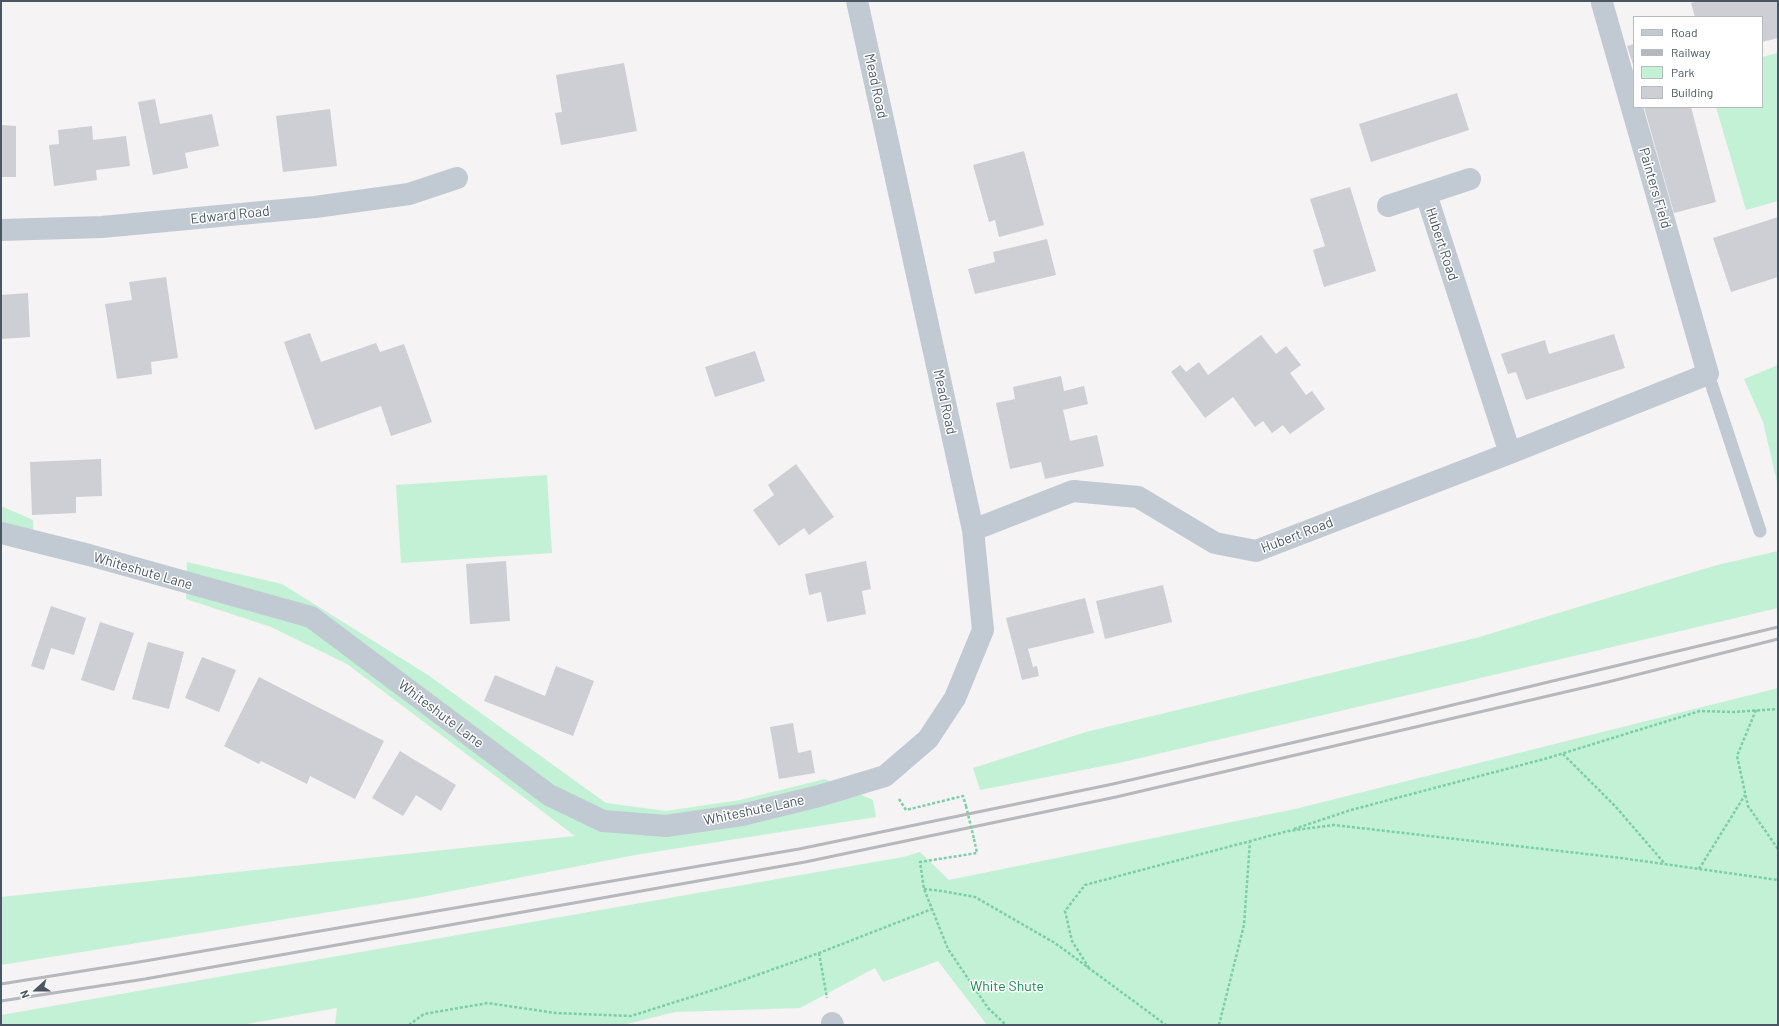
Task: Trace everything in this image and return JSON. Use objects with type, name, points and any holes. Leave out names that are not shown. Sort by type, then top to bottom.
[{"type":"street","name":"Mead Road","points":[[857,1],[972,530],[983,630],[955,698],[928,739],[885,776]]},
{"type":"street","name":"Painters Field","points":[[1602,3],[1708,374]]},
{"type":"street","name":"Edward Road","points":[[1,230],[102,228],[315,207],[409,194],[457,178]]},
{"type":"street","points":[[1388,206],[1470,179]]},
{"type":"street","name":"Hubert Road","points":[[1426,194],[1510,453]]},
{"type":"street","name":"Hubert Road","points":[[972,530],[1073,492],[1138,497],[1215,544],[1256,551],[1510,453],[1708,374]]},
{"type":"street","name":"Whiteshute Lane","points":[[1,533],[88,555],[311,617],[549,795],[603,821],[666,826],[742,815],[820,796],[885,776]]},
{"type":"lane","points":[[1708,374],[1760,531]]},
{"type":"path","points":[[1089,968],[1072,941],[1065,911],[1085,885],[1288,831],[1351,810],[1563,754],[1700,710],[1734,712],[1778,708]]},
{"type":"path","points":[[1756,710],[1737,756],[1748,806],[1778,849]]},
{"type":"path","points":[[1563,754],[1616,807],[1665,864]]},
{"type":"path","points":[[1699,869],[1745,795]]},
{"type":"path","points":[[925,805],[963,796],[977,853],[920,862],[924,889],[948,949],[988,1008],[1006,1025]]},
{"type":"path","points":[[1288,831],[1334,825],[1665,864],[1778,880]]},
{"type":"path","points":[[1220,1025],[1244,925],[1250,841]]},
{"type":"path","points":[[924,889],[975,897],[1055,944],[1166,1025]]},
{"type":"path","points":[[409,1025],[424,1014],[488,1003],[555,1013],[631,1016],[726,986],[819,953],[932,908]]},
{"type":"path","points":[[819,953],[832,1024]]},
{"type":"green space","points":[[1778,53],[1778,201],[1746,210],[1716,108],[1763,108],[1763,57]]},
{"type":"green space","points":[[1778,365],[1778,486],[1763,422],[1744,379]]},
{"type":"green space","points":[[547,475],[552,553],[401,563],[396,485]]},
{"type":"green space","points":[[1,506],[33,520],[34,551],[1,543]]},
{"type":"green space","points":[[1778,551],[1778,608],[1119,763],[980,790],[973,768],[1086,732],[1476,638],[1717,565]]},
{"type":"green space","points":[[187,562],[282,584],[428,675],[606,803],[666,811],[740,800],[825,779],[873,800],[876,817],[635,855],[416,898],[1,965],[1,897],[575,836],[347,664],[271,627],[186,599]]},
{"type":"green space","name":"White Shute","points":[[1778,688],[1778,1025],[987,1025],[938,961],[883,982],[875,968],[800,1008],[675,1012],[623,1025],[335,1025],[337,1008],[241,1025],[1,1025],[1,1015],[903,857],[920,852],[949,880],[1295,809]]},
{"type":"building","points":[[1698,1],[1778,1],[1778,38],[1763,42],[1763,16],[1695,16],[1691,3]]},
{"type":"building","points":[[1633,44],[1633,65],[1627,46]]},
{"type":"building","points":[[624,63],[637,131],[561,145],[555,113],[562,112],[556,75]]},
{"type":"building","points":[[1457,93],[1469,130],[1371,162],[1359,124]]},
{"type":"building","points":[[155,99],[160,124],[212,114],[219,146],[185,153],[188,168],[153,175],[138,102]]},
{"type":"building","points":[[1644,108],[1691,108],[1716,202],[1674,213]]},
{"type":"building","points":[[330,109],[337,166],[283,172],[276,116]]},
{"type":"building","points":[[1,125],[16,126],[16,177],[1,177]]},
{"type":"building","points":[[92,126],[93,140],[126,136],[130,166],[96,170],[97,180],[54,186],[49,145],[59,144],[58,130]]},
{"type":"building","points":[[1024,151],[1044,225],[999,237],[995,220],[989,222],[973,165]]},
{"type":"building","points":[[1350,187],[1376,271],[1324,287],[1313,250],[1325,246],[1310,199]]},
{"type":"building","points":[[1778,217],[1778,277],[1731,292],[1713,238]]},
{"type":"building","points":[[1047,239],[1056,275],[975,294],[968,269],[995,262],[993,252]]},
{"type":"building","points":[[166,277],[178,358],[151,362],[152,374],[117,379],[105,304],[132,300],[129,282]]},
{"type":"building","points":[[28,293],[30,337],[1,339],[1,295]]},
{"type":"building","points":[[310,333],[321,362],[376,343],[380,352],[404,344],[432,422],[391,436],[381,406],[315,430],[284,342]]},
{"type":"building","points":[[1614,334],[1625,368],[1526,400],[1516,372],[1508,374],[1501,354],[1545,340],[1549,354]]},
{"type":"building","points":[[1261,335],[1276,354],[1286,346],[1301,365],[1290,373],[1306,395],[1312,391],[1325,409],[1290,434],[1283,425],[1272,433],[1263,421],[1255,427],[1233,397],[1205,418],[1171,372],[1180,365],[1186,372],[1199,362],[1208,375]]},
{"type":"building","points":[[755,351],[765,381],[715,397],[705,367]]},
{"type":"building","points":[[1061,376],[1064,391],[1084,386],[1088,404],[1063,410],[1070,441],[1097,435],[1104,466],[1045,479],[1041,462],[1010,469],[996,403],[1015,399],[1013,387]]},
{"type":"building","points":[[101,459],[102,496],[76,497],[76,513],[32,515],[30,462]]},
{"type":"building","points":[[796,464],[834,517],[809,535],[804,528],[779,546],[753,510],[774,495],[768,485]]},
{"type":"building","points":[[506,561],[510,621],[470,624],[466,564]]},
{"type":"building","points":[[866,561],[871,589],[862,591],[866,614],[827,622],[821,592],[809,595],[805,574]]},
{"type":"building","points":[[1163,585],[1172,622],[1105,639],[1096,601]]},
{"type":"building","points":[[1085,598],[1094,633],[1028,649],[1033,667],[1037,666],[1039,676],[1022,680],[1006,618]]},
{"type":"building","points":[[51,606],[86,618],[74,655],[51,648],[44,670],[31,666]]},
{"type":"building","points":[[100,622],[134,633],[114,691],[81,680]]},
{"type":"building","points":[[148,642],[184,652],[169,709],[132,699]]},
{"type":"building","points":[[202,657],[236,670],[219,712],[185,698]]},
{"type":"building","points":[[556,666],[594,681],[573,736],[484,701],[495,675],[545,696]]},
{"type":"building","points":[[259,677],[384,741],[355,799],[310,776],[307,784],[261,761],[259,764],[224,746]]},
{"type":"building","points":[[793,723],[798,753],[811,750],[815,773],[779,779],[770,727]]},
{"type":"building","points":[[400,751],[456,785],[441,811],[416,795],[403,816],[372,798]]},
{"type":"railway","points":[[1,984],[139,962],[799,849],[1113,784],[1365,726],[1778,627]]},
{"type":"railway","points":[[1,1001],[145,979],[805,862],[1116,797],[1608,682],[1778,639]]}]
